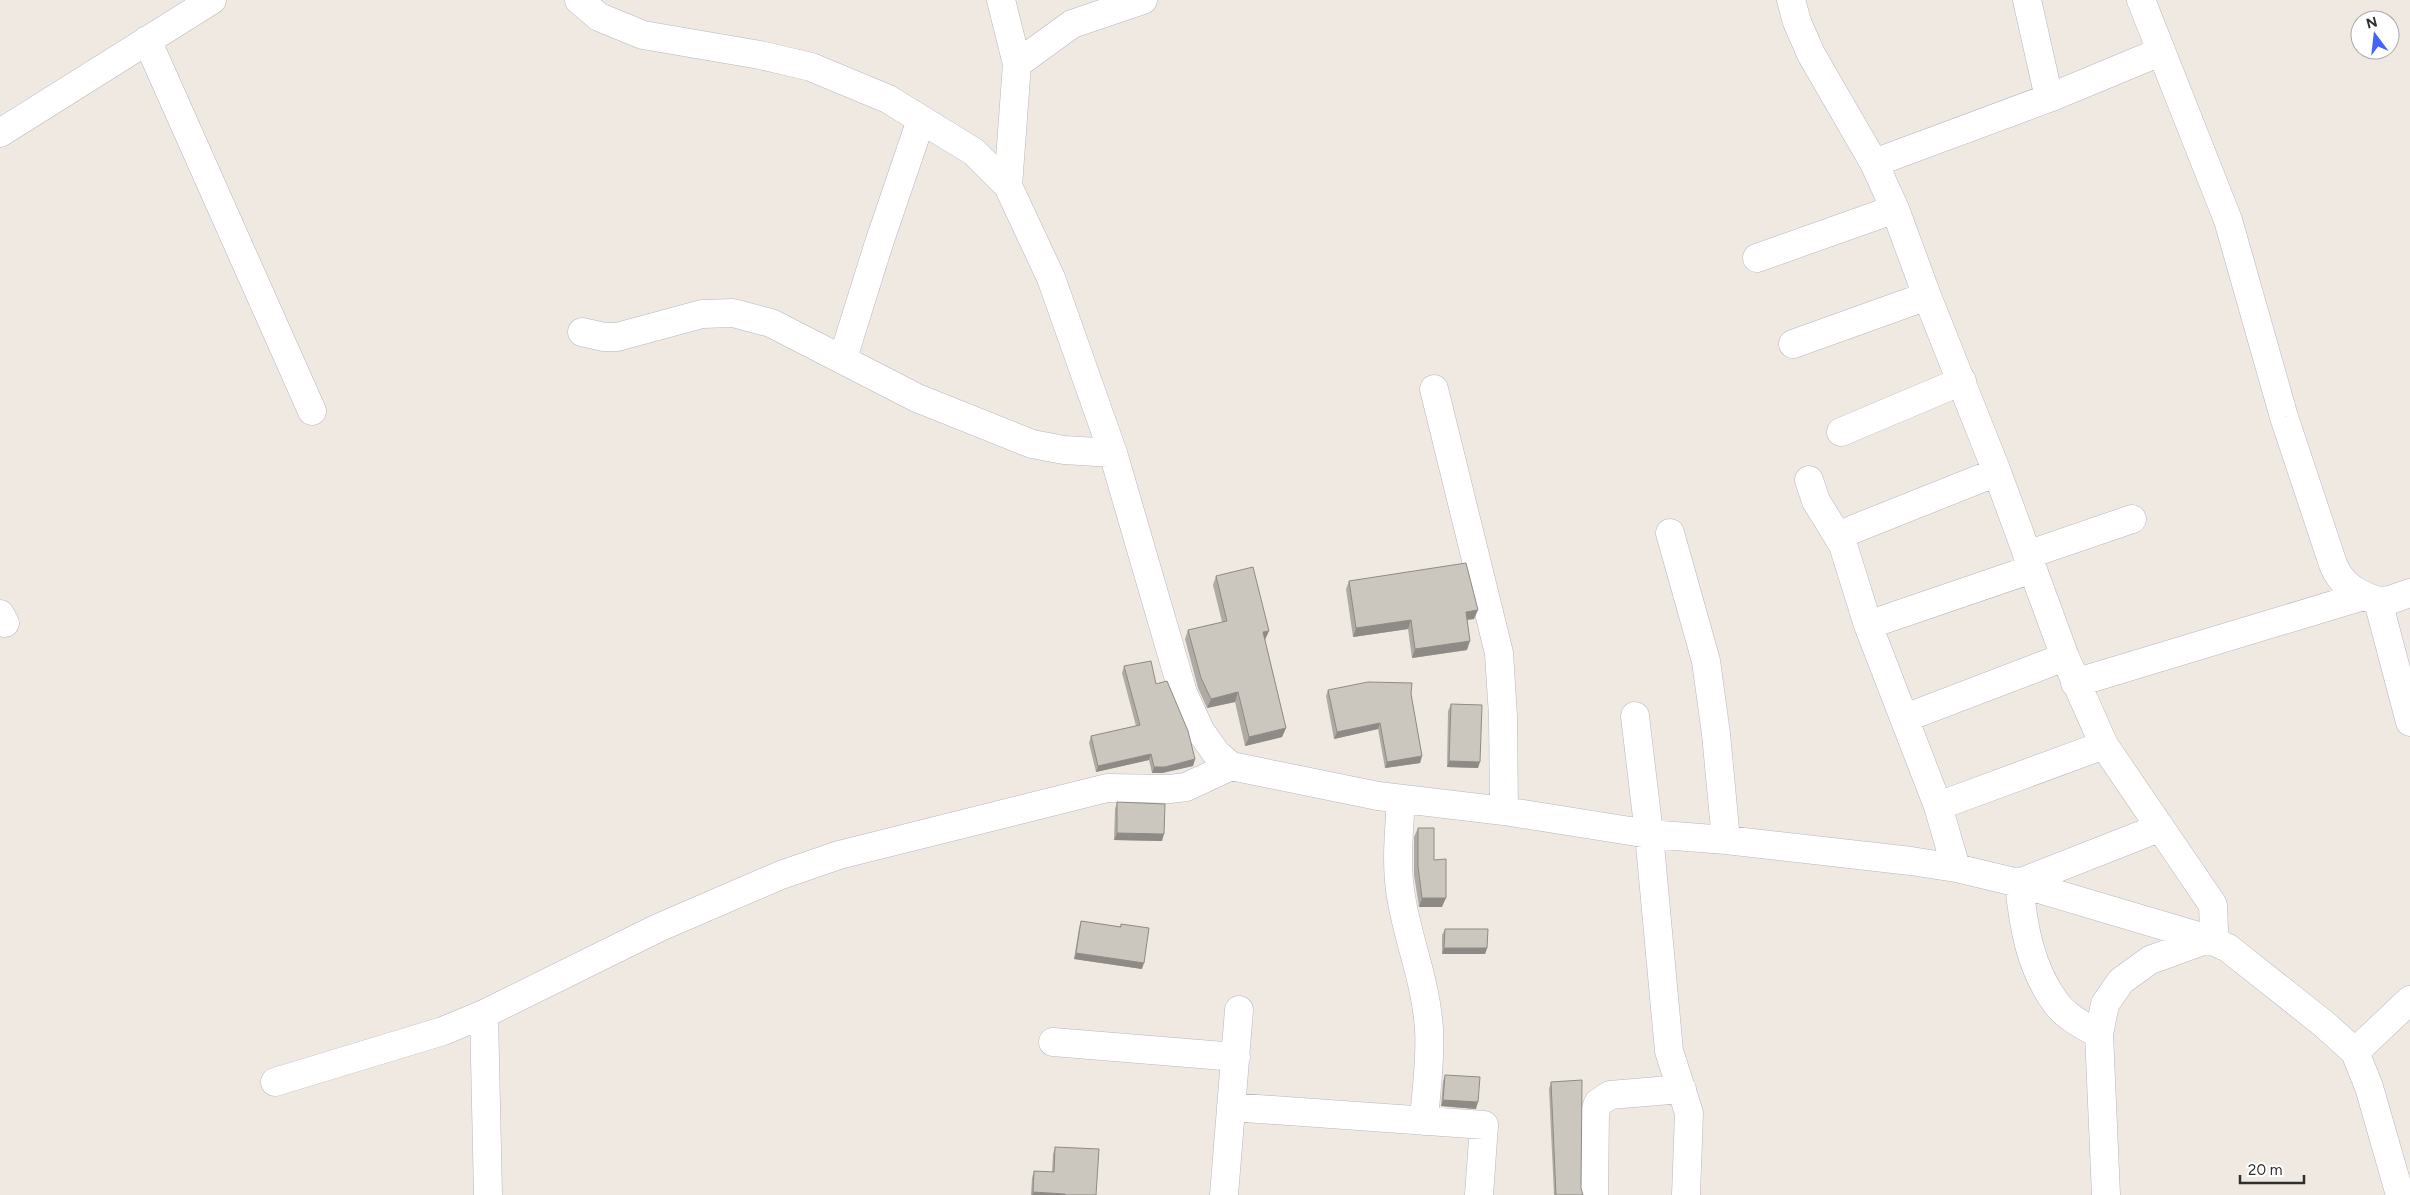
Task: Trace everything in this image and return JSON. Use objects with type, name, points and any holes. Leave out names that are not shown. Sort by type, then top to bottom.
[{"type":"street","points":[[0,133],[212,0]]},
{"type":"street","points":[[579,0],[599,17],[643,35],[760,55],[811,67],[888,99],[974,152],[1008,186],[1051,278],[1113,453],[1183,692],[1201,732],[1216,753],[1231,766],[1401,799],[1504,811],[1649,834],[1726,840],[1911,861],[1956,868],[2020,883],[2208,939],[2228,948],[2324,1024],[2355,1052],[2369,1088],[2400,1195]]},
{"type":"street","points":[[1001,0],[1017,64],[1008,186]]},
{"type":"street","points":[[1017,64],[1072,24],[1143,0]]},
{"type":"street","points":[[1791,0],[1797,22],[1811,54],[1874,163],[1895,209],[1927,296],[1998,472],[2075,683],[2104,745],[2213,905],[2214,931],[2208,939],[2150,960],[2121,981],[2105,1004],[2099,1034],[2106,1195]]},
{"type":"street","points":[[2027,0],[2049,98]]},
{"type":"street","points":[[2141,0],[2228,220],[2284,417],[2333,564],[2338,577],[2371,598],[2410,722]]},
{"type":"street","points":[[147,40],[312,411]]},
{"type":"street","points":[[1874,163],[2049,98],[2160,52]]},
{"type":"street","points":[[843,358],[921,120]]},
{"type":"street","points":[[1757,258],[1895,209]]},
{"type":"street","points":[[1793,344],[1927,296]]},
{"type":"street","points":[[582,332],[604,337],[616,337],[702,314],[732,313],[771,323],[843,358],[917,398],[1032,444],[1064,450],[1113,453]]},
{"type":"street","points":[[1841,432],[1962,381]]},
{"type":"street","points":[[1434,389],[1499,653],[1504,716],[1504,811]]},
{"type":"street","points":[[1838,537],[1998,472]]},
{"type":"street","points":[[1809,480],[1816,501],[1838,537],[1868,625],[1938,806],[1956,868]]},
{"type":"street","points":[[1868,625],[2030,562],[2132,519]]},
{"type":"street","points":[[1670,533],[1706,661],[1716,734],[1726,840]]},
{"type":"street","points":[[2075,683],[2371,598],[2390,600],[2410,593]]},
{"type":"street","points":[[1905,718],[2065,657]]},
{"type":"street","points":[[1635,716],[1649,834],[1669,1051],[1689,1113],[1686,1195]]},
{"type":"street","points":[[1938,806],[2104,745]]},
{"type":"street","points":[[275,1082],[406,1044],[484,1014],[658,928],[781,875],[839,855],[1107,788],[1170,789],[1186,787],[1231,766]]},
{"type":"street","points":[[1401,799],[1397,863],[1398,879],[1406,920],[1422,980],[1429,1030],[1424,1121]]},
{"type":"street","points":[[2020,883],[2159,828]]},
{"type":"street","points":[[2020,883],[2028,944],[2039,972],[2056,1004],[2077,1022],[2099,1034]]},
{"type":"street","points":[[2355,1052],[2410,1000]]},
{"type":"street","points":[[1224,1195],[1239,1010]]},
{"type":"street","points":[[484,1014],[488,1195]]},
{"type":"street","points":[[1053,1042],[1236,1058]]},
{"type":"street","points":[[1594,1195],[1595,1112],[1602,1098],[1610,1095],[1682,1089]]},
{"type":"street","points":[[1231,1107],[1484,1125],[1479,1195]]},
{"type":"building","points":[[1466,563],[1478,610],[1466,612],[1470,641],[1415,649],[1411,620],[1356,628],[1349,581]]},
{"type":"building","points":[[1253,567],[1269,631],[1263,632],[1286,728],[1249,737],[1238,692],[1211,699],[1201,678],[1188,630],[1227,621],[1216,576]]},
{"type":"building","points":[[1151,661],[1156,684],[1167,681],[1188,731],[1195,759],[1165,767],[1154,767],[1151,754],[1098,766],[1091,736],[1140,725],[1124,666]]},
{"type":"building","points":[[1368,682],[1412,683],[1411,694],[1422,756],[1387,762],[1380,723],[1337,732],[1328,690]]},
{"type":"building","points":[[1451,704],[1482,705],[1480,762],[1449,761]]},
{"type":"building","points":[[1117,802],[1165,804],[1164,834],[1117,833]]},
{"type":"building","points":[[1418,828],[1434,828],[1434,860],[1446,859],[1446,898],[1422,898],[1418,866]]},
{"type":"building","points":[[1081,921],[1121,927],[1121,924],[1149,928],[1144,963],[1076,953]]},
{"type":"building","points":[[1445,929],[1488,929],[1487,948],[1444,948]]},
{"type":"building","points":[[1445,1075],[1480,1077],[1478,1102],[1443,1100]]},
{"type":"building","points":[[1582,1080],[1581,1188],[1583,1195],[1556,1195],[1551,1082]]},
{"type":"building","points":[[1055,1147],[1099,1149],[1096,1195],[1033,1192],[1034,1171],[1054,1172]]}]
